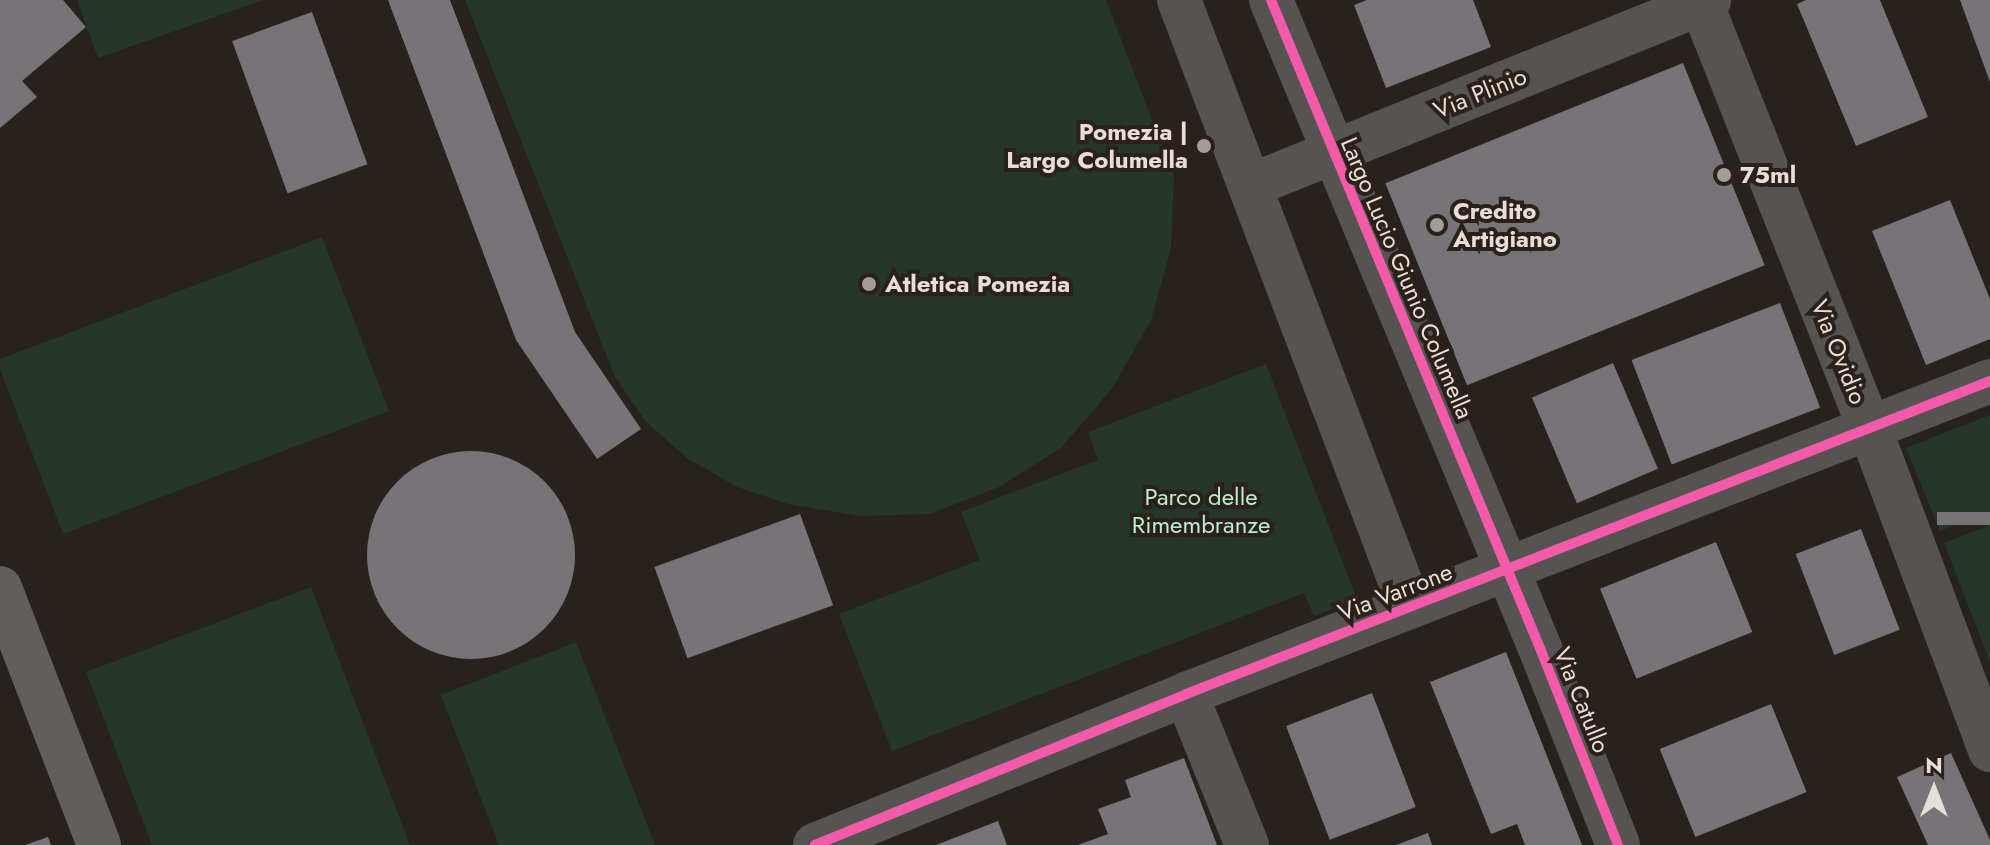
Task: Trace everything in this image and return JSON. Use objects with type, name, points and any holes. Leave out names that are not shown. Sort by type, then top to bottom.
[{"type":"street","points":[[1179,0],[1252,185],[1410,607]]},
{"type":"street","name":"Largo Lucio Giunio Columella","points":[[1271,0],[1507,571]]},
{"type":"street","name":"Via Plinio","points":[[1252,185],[1703,1]]},
{"type":"street","name":"Via Ovidio","points":[[1703,1],[1870,429],[1990,750]]},
{"type":"street","name":"Via Varrone","points":[[815,845],[1186,694],[1990,381]]},
{"type":"street","name":"Via Catullo","points":[[1507,571],[1618,845]]},
{"type":"street","points":[[0,588],[99,845]]},
{"type":"street","points":[[1186,694],[1247,845]]},
{"type":"green space","points":[[77,0],[263,0],[98,58]]},
{"type":"green space","name":"Atletica Pomezia","points":[[465,0],[1106,0],[1174,177],[1171,248],[1151,320],[1113,387],[1061,448],[999,487],[930,514],[859,516],[788,504],[737,487],[687,458],[646,422],[615,377]]},
{"type":"green space","points":[[322,237],[389,411],[63,534],[0,369],[0,359]]},
{"type":"green space","name":"Parco delle Rimembranze","points":[[1266,364],[1357,599],[1314,616],[1304,593],[892,751],[839,614],[980,560],[961,512],[1098,460],[1088,432]]},
{"type":"green space","points":[[1990,415],[1990,512],[1940,531],[1906,448]]},
{"type":"green space","points":[[1990,525],[1990,662],[1944,543]]},
{"type":"green space","points":[[311,587],[410,845],[152,845],[86,672]]},
{"type":"green space","points":[[576,642],[655,845],[499,845],[441,695]]},
{"type":"building","points":[[0,0],[63,0],[86,27],[22,81],[37,97],[0,128]]},
{"type":"building","points":[[388,0],[450,0],[575,332],[641,429],[597,459],[516,340]]},
{"type":"building","points":[[1367,0],[1473,0],[1491,47],[1386,88],[1354,5]]},
{"type":"building","points":[[1806,0],[1880,0],[1928,117],[1856,146],[1797,4]]},
{"type":"building","points":[[1960,0],[1990,0],[1990,82]]},
{"type":"building","points":[[312,12],[367,164],[288,193],[232,41]]},
{"type":"building","points":[[1683,63],[1765,265],[1467,385],[1385,183]]},
{"type":"building","points":[[1950,200],[1990,299],[1990,339],[1926,365],[1872,231]]},
{"type":"building","points":[[1780,303],[1820,408],[1672,465],[1632,360]]},
{"type":"building","points":[[1613,363],[1658,469],[1577,503],[1532,397]]},
{"type":"building","points":[[471,451],[511,459],[544,482],[567,515],[575,555],[567,595],[544,628],[511,651],[471,659],[431,651],[398,628],[375,595],[367,555],[375,515],[398,482],[431,459]]},
{"type":"building","points":[[1937,512],[1990,512],[1990,525],[1937,525]]},
{"type":"building","points":[[800,514],[833,605],[688,658],[654,567]]},
{"type":"building","points":[[1861,529],[1900,630],[1834,655],[1796,554]]},
{"type":"building","points":[[1716,542],[1752,632],[1636,679],[1600,589]]},
{"type":"building","points":[[1506,652],[1582,845],[1525,845],[1517,824],[1491,834],[1430,682]]},
{"type":"building","points":[[1372,693],[1416,807],[1330,840],[1286,726]]},
{"type":"building","points":[[1771,704],[1807,792],[1695,837],[1660,749]]},
{"type":"building","points":[[1951,753],[1990,845],[1928,845],[1897,777]]},
{"type":"building","points":[[1184,758],[1217,845],[1078,845],[1108,834],[1098,809],[1131,797],[1125,780]]},
{"type":"building","points":[[998,821],[1007,845],[936,845]]},
{"type":"building","points":[[1428,833],[1432,845],[1396,845]]},
{"type":"building","points":[[48,837],[51,845],[25,845]]},
{"type":"cycle path","points":[[1271,0],[1540,648],[1618,845]]},
{"type":"cycle path","points":[[815,845],[1186,694],[1990,381]]},
{"type":"place","name":"Pomezia | Largo Columella","points":[[1204,146]]},
{"type":"place","name":"75ml","points":[[1724,175]]},
{"type":"place","name":"Credito Artigiano","points":[[1437,225]]},
{"type":"place","name":"Atletica Pomezia","points":[[869,284]]}]
